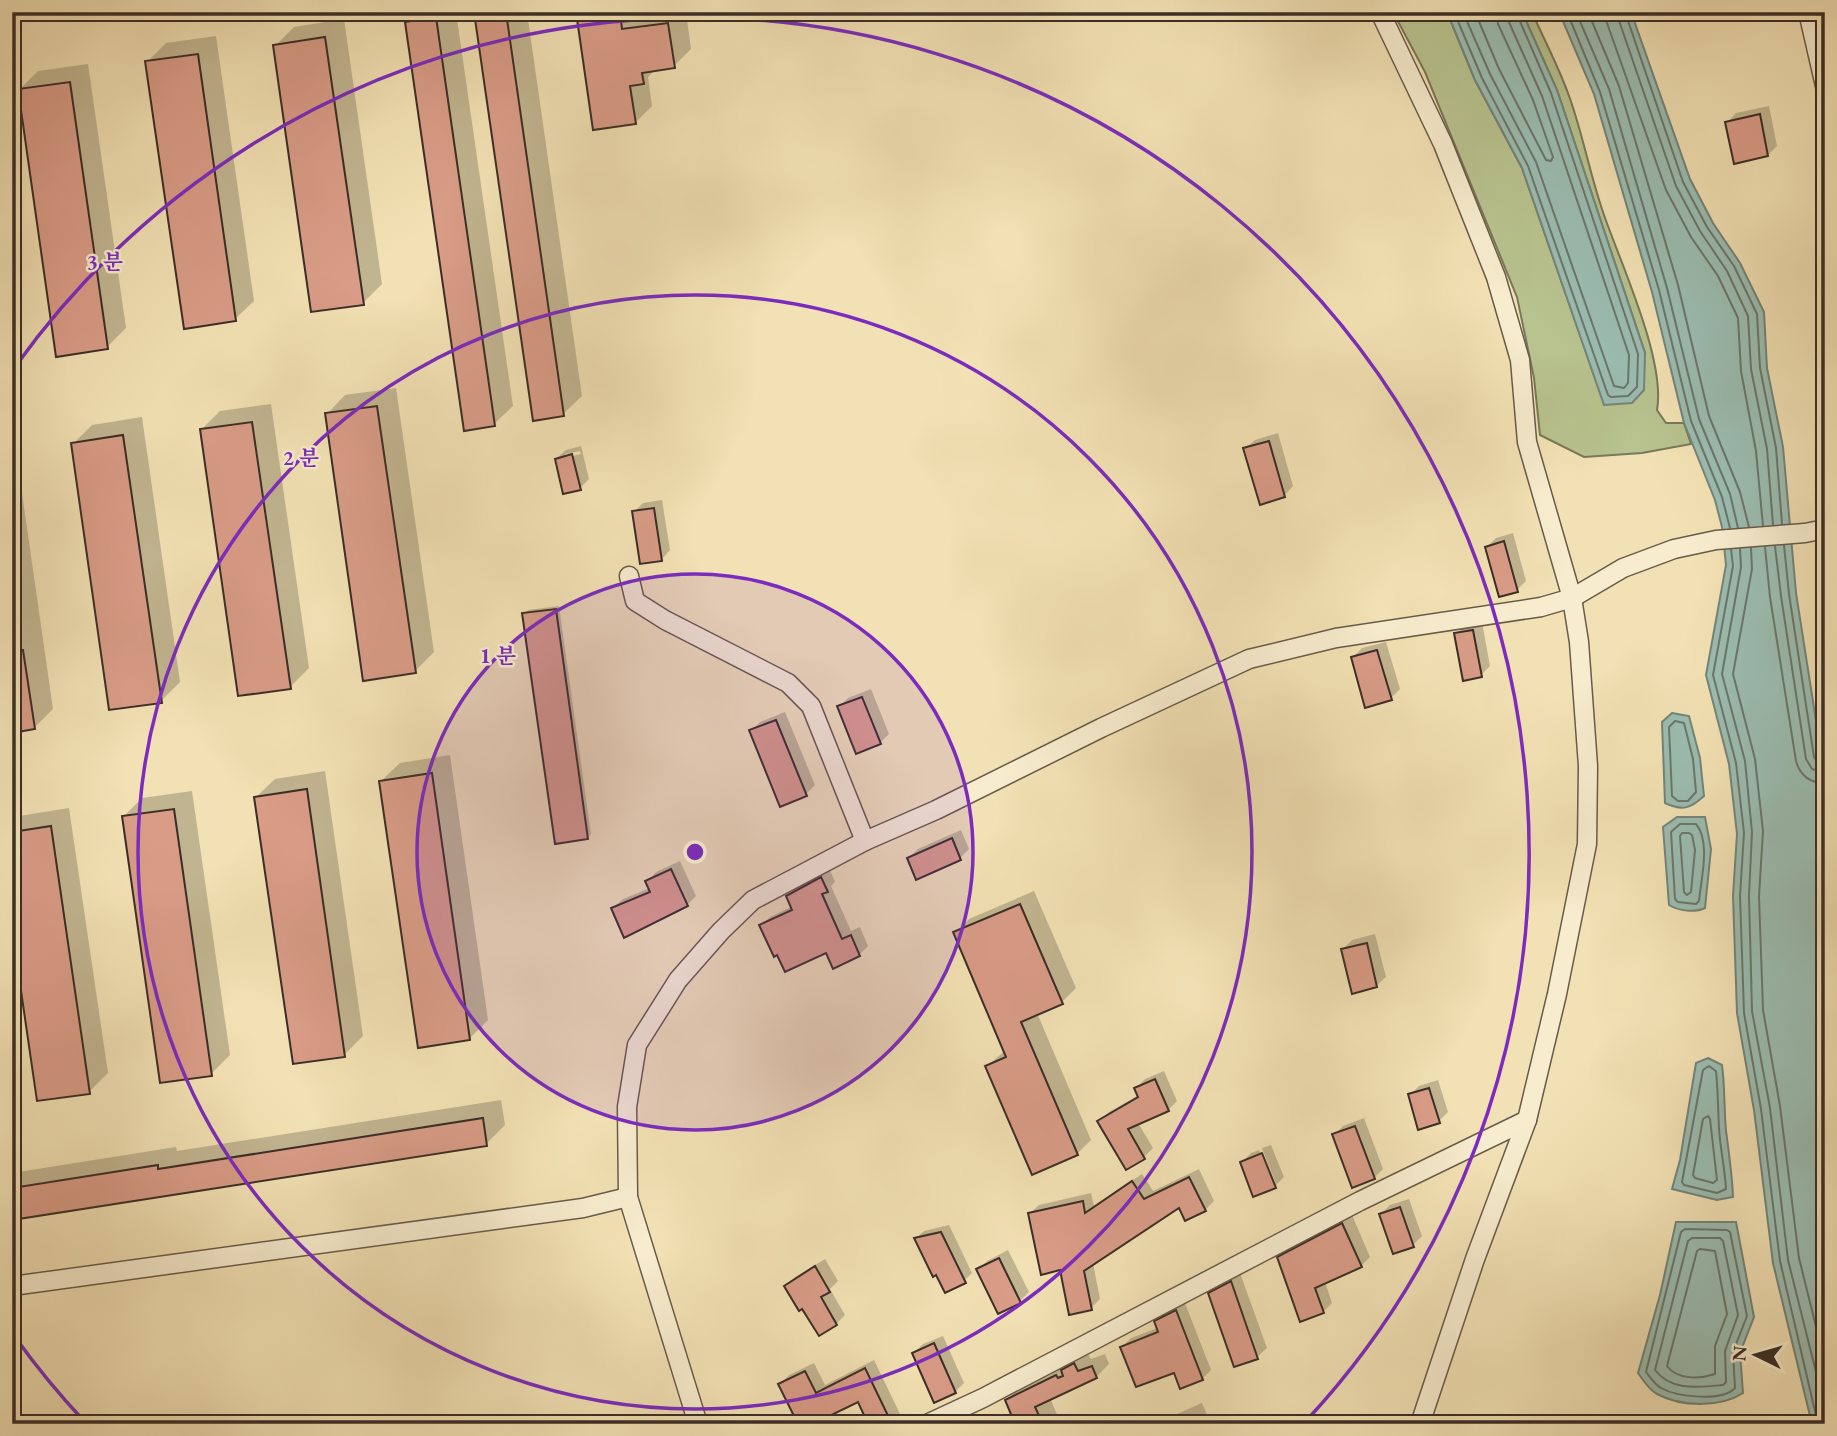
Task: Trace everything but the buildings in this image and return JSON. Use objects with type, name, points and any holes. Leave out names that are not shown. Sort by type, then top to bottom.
[{"type":"street","points":[[1380,12],[1443,144],[1496,277],[1520,360],[1527,442],[1572,598],[1579,642],[1588,766],[1587,844],[1558,994],[1527,1120],[1480,1246],[1420,1424]]},
{"type":"street","points":[[1808,12],[1825,86]]},
{"type":"street","points":[[698,1424],[628,1197],[626,1107],[637,1045],[678,980],[721,931],[753,900],[866,841],[1250,659],[1336,638],[1541,607],[1572,598],[1623,568],[1674,549],[1716,540],[1804,533],[1825,528]]},
{"type":"street","points":[[629,576],[635,601],[665,620],[788,683],[811,706],[866,841]]},
{"type":"street","points":[[927,1424],[984,1398],[1360,1201],[1527,1120]]},
{"type":"street","points":[[12,1286],[583,1208],[628,1197]]},
{"type":"green space","points":[[1393,12],[1447,12],[1475,80],[1522,168],[1604,404],[1645,353],[1557,90],[1522,12],[1532,12],[1569,96],[1599,200],[1649,340],[1658,390],[1657,410],[1666,423],[1684,423],[1691,444],[1642,453],[1584,457],[1540,435],[1534,378],[1517,297],[1425,72]]},
{"type":"water","points":[[1447,12],[1522,12],[1557,90],[1645,353],[1644,390],[1632,403],[1604,405],[1522,168],[1475,80]]},
{"type":"water","points":[[1559,12],[1631,12],[1690,179],[1713,223],[1740,263],[1764,312],[1767,368],[1783,447],[1796,593],[1825,778],[1825,1424],[1812,1424],[1773,1263],[1754,1110],[1737,1013],[1733,896],[1737,834],[1729,764],[1706,675],[1726,565],[1722,527],[1715,500],[1684,423],[1652,292],[1594,94]]},
{"type":"water","points":[[1672,713],[1689,716],[1700,758],[1704,796],[1686,807],[1665,803],[1662,722]]},
{"type":"water","points":[[1677,817],[1705,817],[1711,849],[1705,908],[1701,910],[1687,911],[1669,905],[1663,827]]},
{"type":"water","points":[[1708,1058],[1722,1065],[1733,1188],[1733,1197],[1717,1200],[1672,1189],[1680,1160],[1696,1063]]},
{"type":"water","points":[[1676,1222],[1736,1222],[1754,1317],[1740,1353],[1743,1393],[1734,1398],[1700,1404],[1677,1401],[1651,1390],[1638,1373],[1660,1295]]}]
